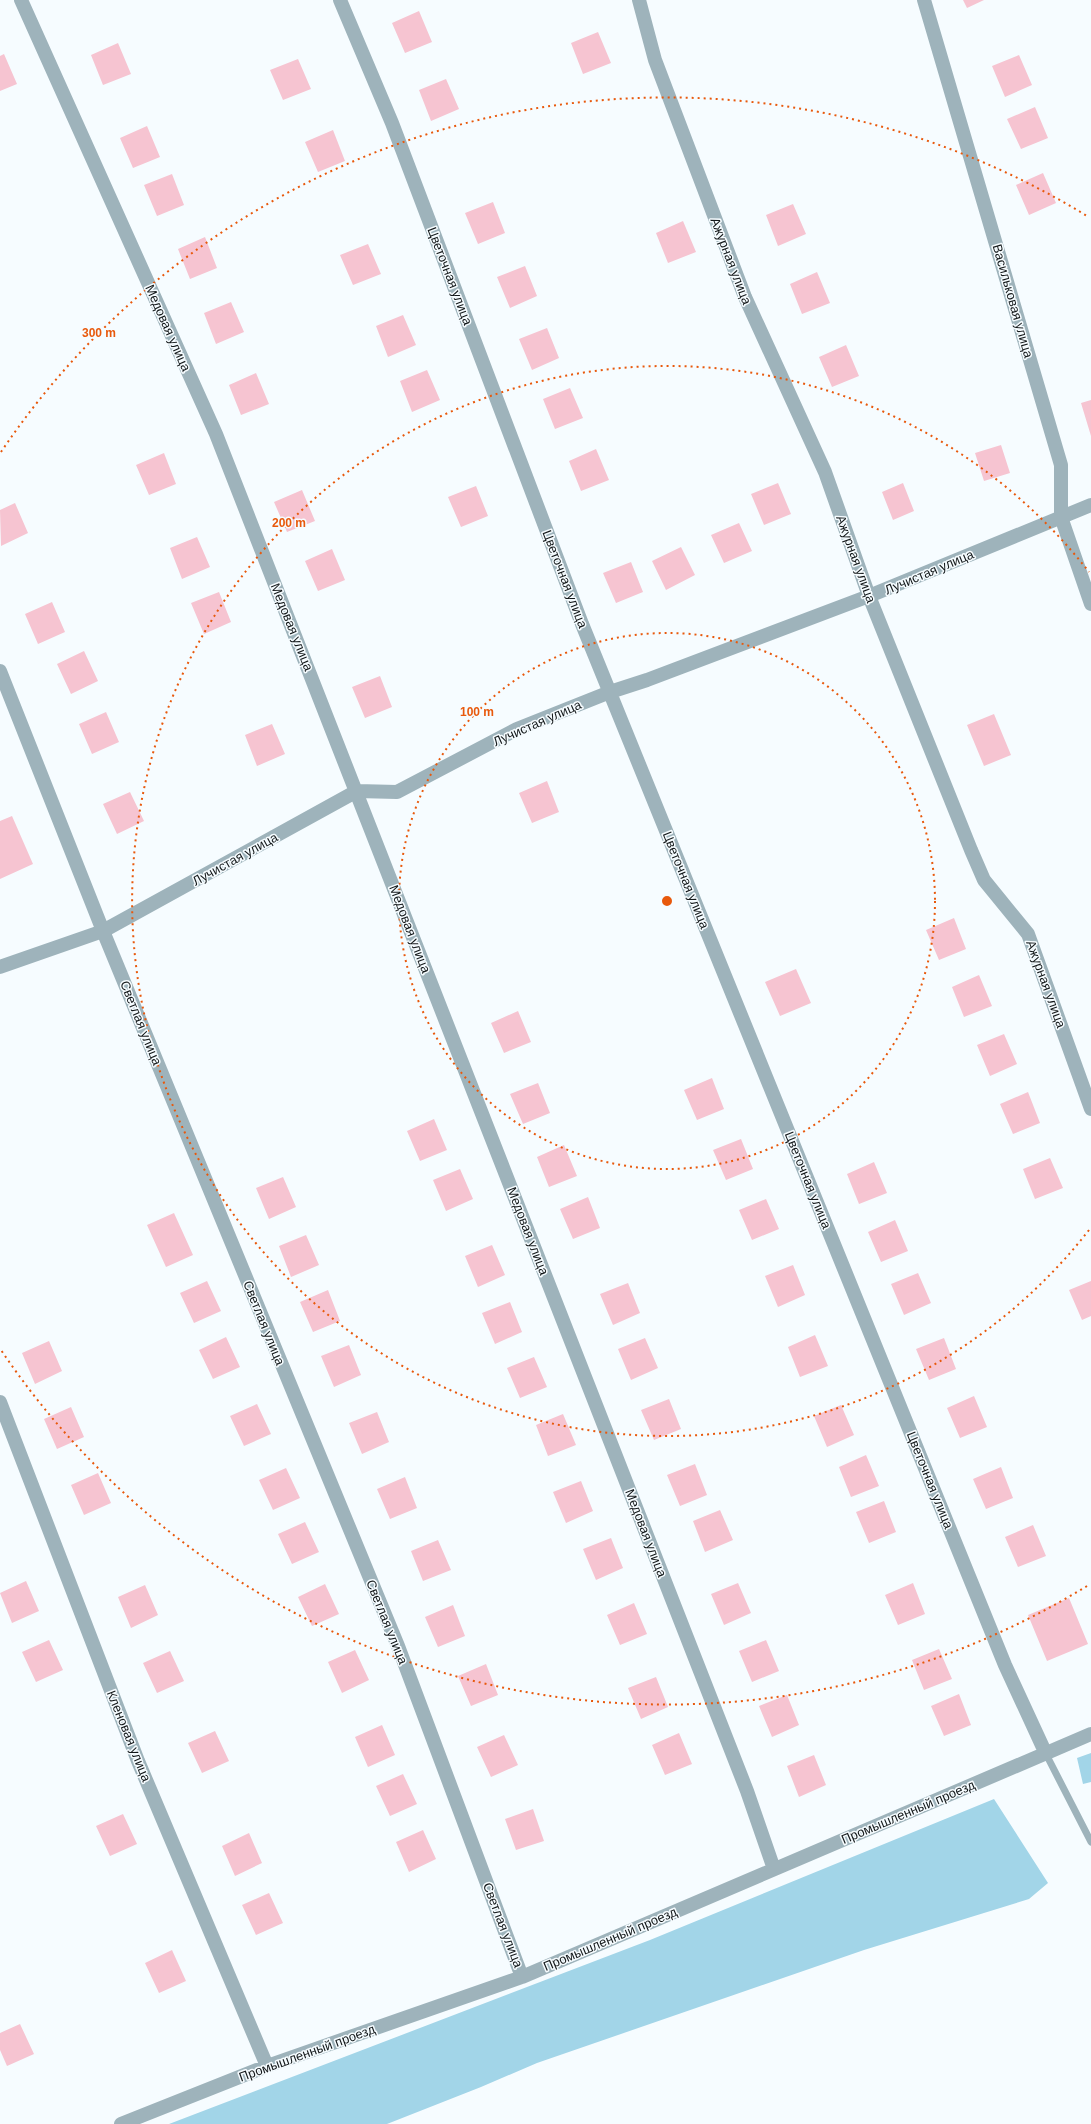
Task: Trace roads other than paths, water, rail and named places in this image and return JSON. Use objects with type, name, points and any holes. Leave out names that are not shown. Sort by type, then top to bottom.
[{"type":"street","name":"Медовая улица","points":[[21,0],[216,434],[741,1776],[774,1868]]},
{"type":"street","name":"Цветочная улица","points":[[340,0],[392,123],[576,609],[1002,1657],[1046,1754]]},
{"type":"street","name":"Ажурная улица","points":[[639,0],[655,60],[745,297],[825,472],[869,596],[941,780],[984,880],[1028,934],[1091,1109]]},
{"type":"street","name":"Васильковая улица","points":[[924,0],[1061,465],[1061,517],[1091,604]]},
{"type":"street","name":"Лучистая улица","points":[[0,967],[103,931],[357,792],[397,792],[517,729],[610,692],[647,680],[869,596],[1091,505]]},
{"type":"street","name":"Светлая улица","points":[[0,671],[103,931],[398,1646],[522,1976]]},
{"type":"street","name":"Кленовая улица","points":[[0,1402],[138,1761],[267,2066]]},
{"type":"street","name":"Промышленный проезд","points":[[121,2124],[267,2066],[522,1976],[1091,1734]]},
{"type":"lane","points":[[1046,1754],[1091,1842]]}]
